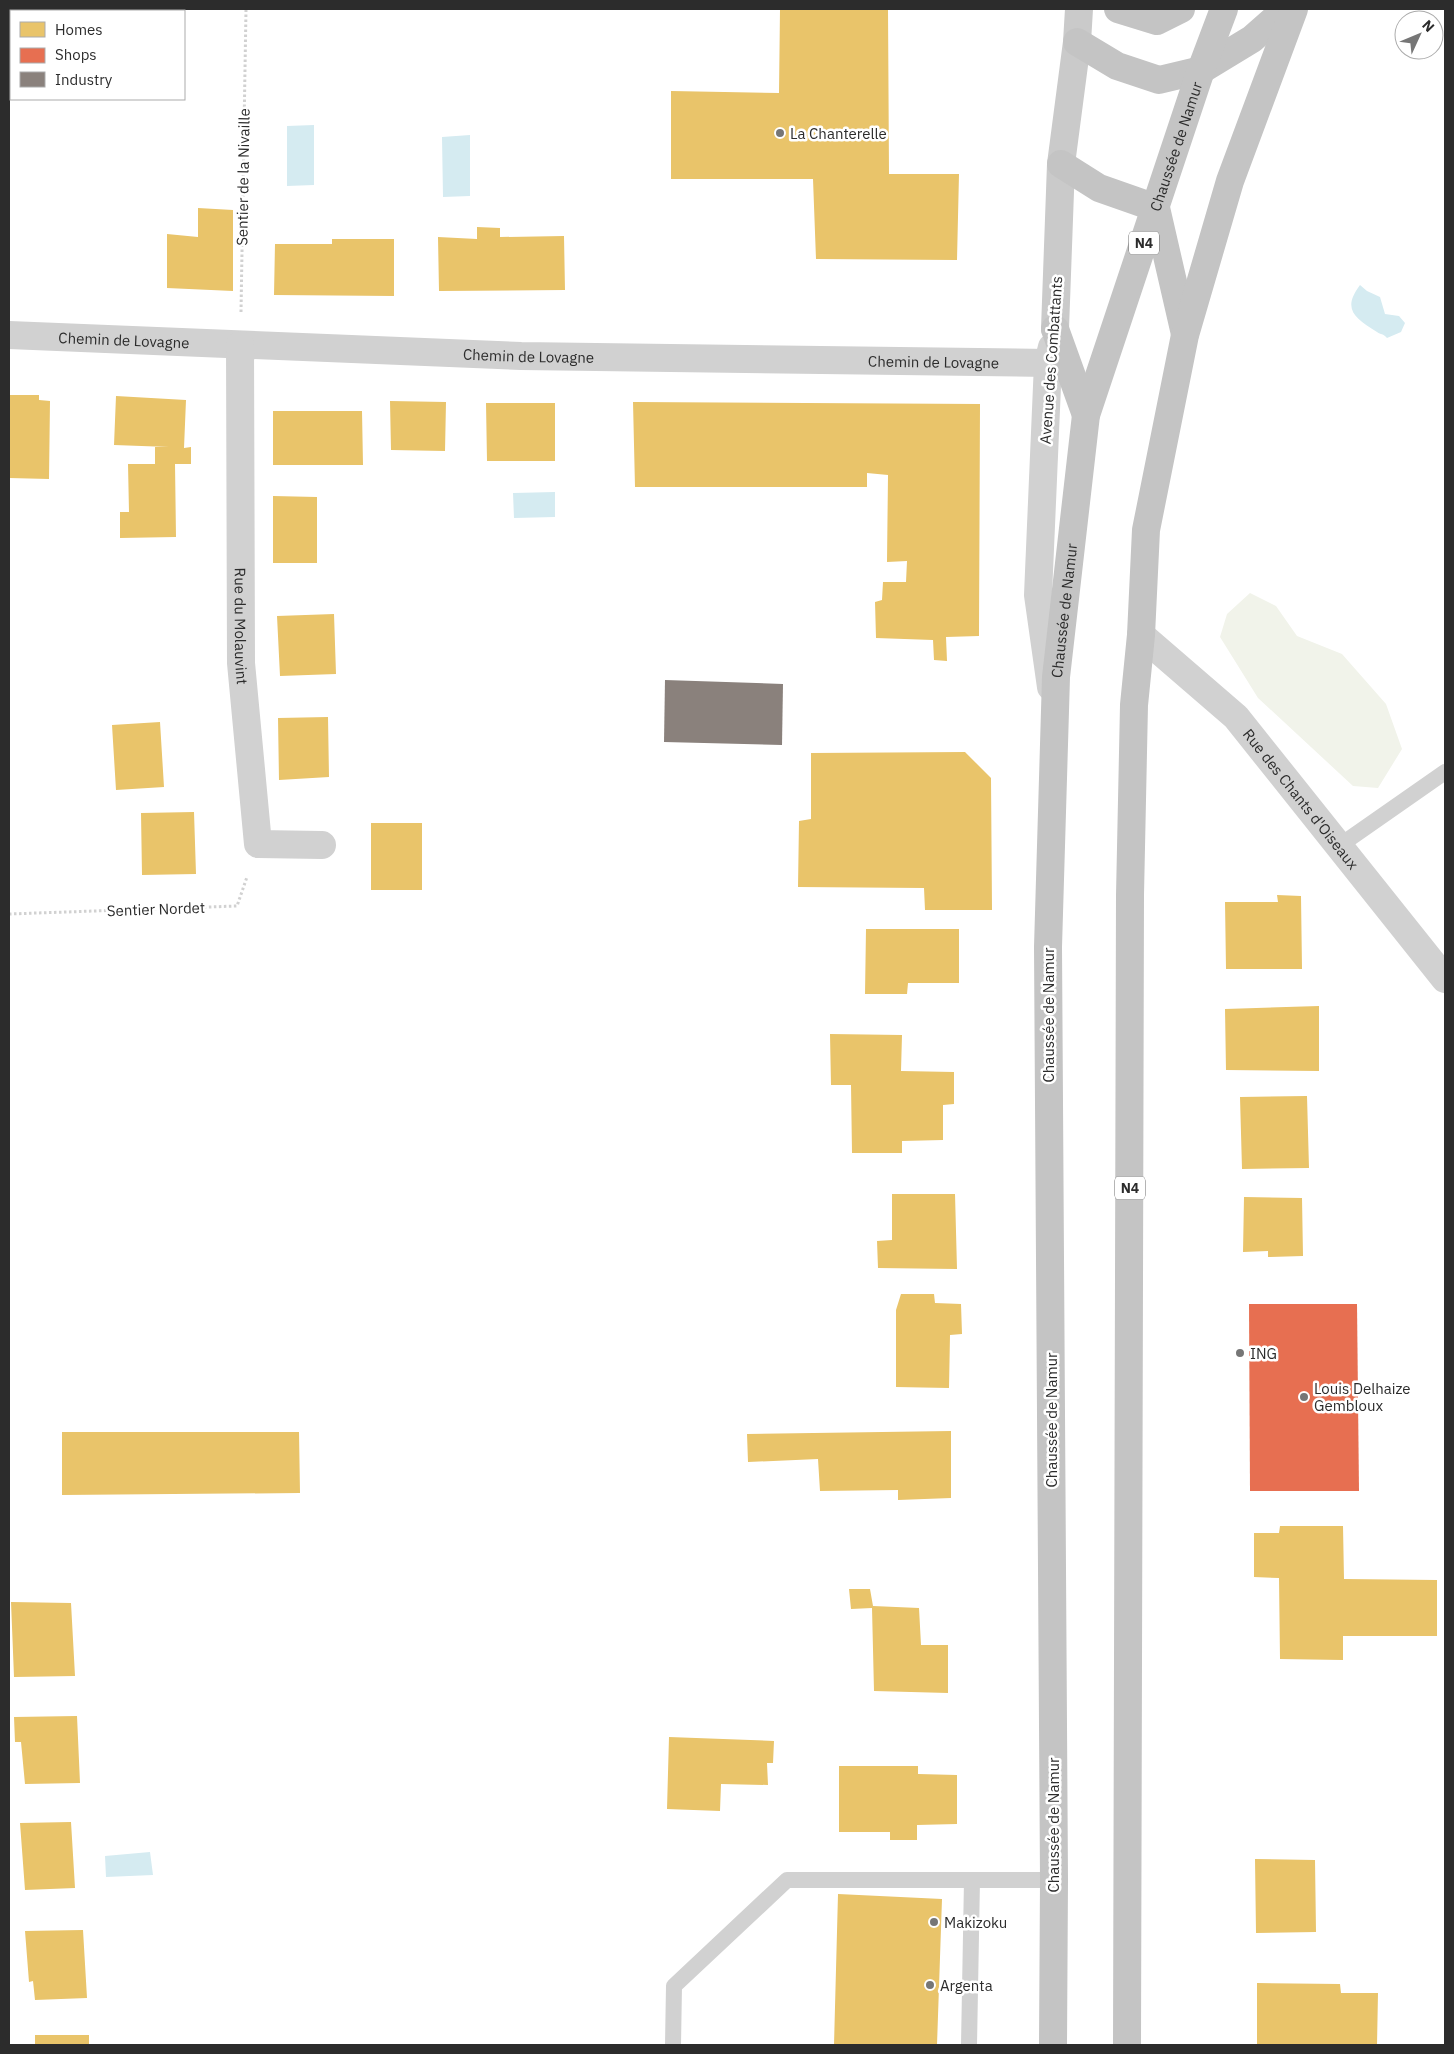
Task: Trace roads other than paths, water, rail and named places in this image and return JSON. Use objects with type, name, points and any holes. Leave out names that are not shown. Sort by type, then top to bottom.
[{"type":"main road","points":[[1118,9],[1157,21],[1181,9]]},
{"type":"main road","name":"Chaussée de Namur","points":[[1053,2045],[1054,1880],[1048,947],[1054,711],[1086,415],[1201,70],[1224,9]]},
{"type":"main road","points":[[1077,42],[1117,66],[1159,80],[1201,70],[1252,39],[1286,9]]},
{"type":"main road","name":"N4","points":[[1127,2045],[1130,895],[1134,705],[1141,635],[1146,530],[1185,335],[1230,180],[1294,9]]},
{"type":"main road","points":[[1061,164],[1099,188],[1156,208],[1185,335]]},
{"type":"main road","points":[[1055,329],[1086,415]]},
{"type":"street","name":"Avenue des Combattants","points":[[1054,711],[1038,595],[1048,363],[1055,329],[1061,164],[1077,42],[1079,9]]},
{"type":"street","name":"Chemin de Lovagne","points":[[9,335],[520,356],[1048,363]]},
{"type":"street","name":"Rue du Molauvint","points":[[240,345],[241,663],[258,844],[322,845]]},
{"type":"street","name":"Rue des Chants d'Oiseaux","points":[[1141,635],[1236,717],[1445,979]]},
{"type":"lane","points":[[1339,846],[1445,772]]},
{"type":"lane","points":[[673,2045],[674,1986],[787,1880],[1054,1880]]},
{"type":"lane","points":[[969,2045],[972,1880]]},
{"type":"water","points":[[314,125],[314,185],[287,186],[287,126]]},
{"type":"water","points":[[470,135],[470,196],[443,197],[442,137]]},
{"type":"water","points":[[1360,285],[1367,291],[1380,297],[1385,314],[1399,316],[1405,323],[1401,332],[1387,338],[1357,317],[1351,307],[1352,300]]},
{"type":"water","points":[[555,492],[555,517],[514,518],[513,493]]},
{"type":"water","points":[[150,1852],[153,1875],[106,1877],[105,1856]]},
{"type":"place","name":"La Chanterelle","points":[[780,133]]},
{"type":"place","name":"ING","points":[[1240,1353]]},
{"type":"place","name":"Louis Delhaize Gembloux","points":[[1304,1397]]},
{"type":"place","name":"Makizoku","points":[[934,1922]]},
{"type":"place","name":"Argenta","points":[[930,1985]]}]
